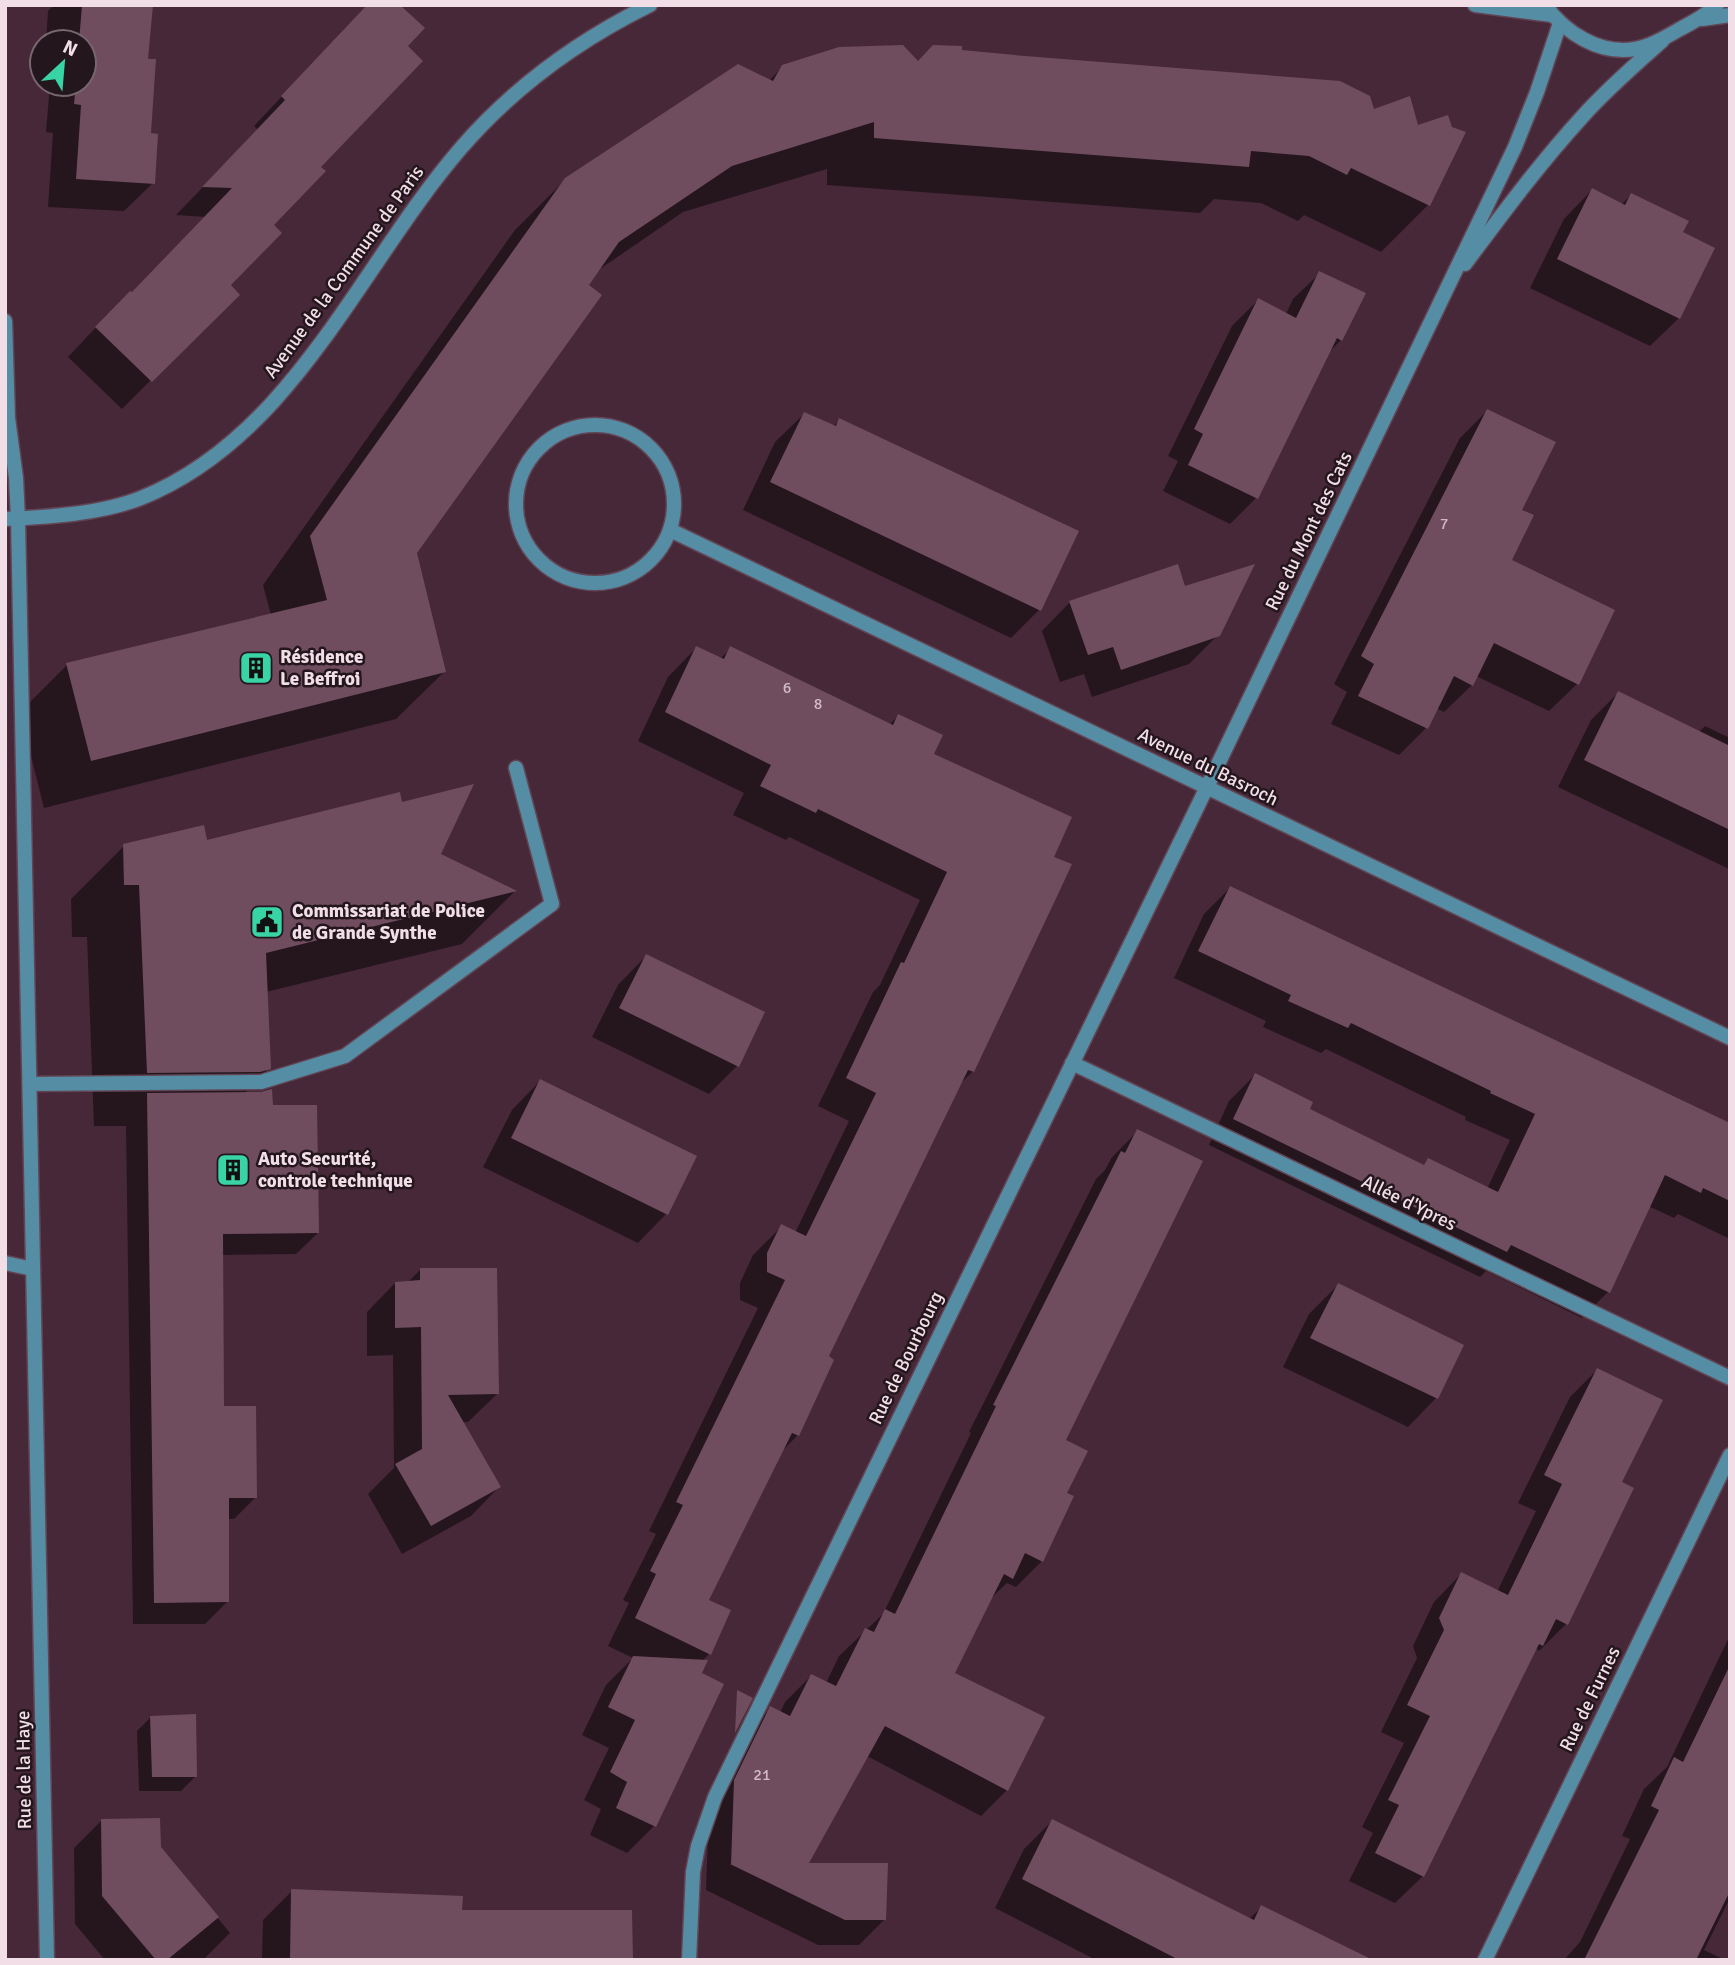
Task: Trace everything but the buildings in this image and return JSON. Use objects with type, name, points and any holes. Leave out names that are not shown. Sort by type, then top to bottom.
[{"type":"street","name":"Avenue de la Commune de Paris","points":[[12,519],[69,514],[139,499],[203,465],[230,444],[261,414],[305,362],[461,148],[525,86],[558,61],[650,5]]},
{"type":"street","points":[[1475,5],[1553,14],[1568,29],[1587,41],[1607,49],[1623,50],[1637,48],[1665,37],[1717,5]]},
{"type":"street","name":"Rue du Mont des Cats","points":[[1207,787],[1515,146],[1537,92],[1553,14]]},
{"type":"street","points":[[1698,19],[1730,15]]},
{"type":"street","name":"Rue du Mont des Cats","points":[[1446,291],[1522,188],[1563,139],[1603,95],[1665,37]]},
{"type":"street","name":"Rue de la Haye","points":[[5,321],[8,418],[16,478],[12,519],[30,1084],[47,1960]]},
{"type":"street","points":[[587,425],[614,427],[626,431],[649,445],[664,466],[674,490],[674,517],[670,530],[650,563],[628,576],[602,584],[564,578],[542,564],[525,543],[516,505],[519,479],[541,446],[562,432],[587,425]]},
{"type":"street","name":"Avenue du Basroch","points":[[670,530],[1730,1038]]},
{"type":"street","points":[[30,1084],[261,1082],[345,1056],[552,904],[516,768]]},
{"type":"street","name":"Rue de Bourbourg","points":[[689,1960],[693,1872],[698,1846],[715,1797],[1207,787]]},
{"type":"street","name":"Allée d'Ypres","points":[[1072,1063],[1730,1378]]},
{"type":"street","points":[[5,1263],[33,1269]]},
{"type":"street","name":"Rue de Furnes","points":[[1485,1960],[1730,1455]]},
{"type":"place","name":"Résidence Le Beffroi","points":[[256,668]]},
{"type":"place","name":"Commissariat de Police de Grande Synthe","points":[[267,922]]},
{"type":"place","name":"Auto Securité, controle technique","points":[[233,1170]]}]
